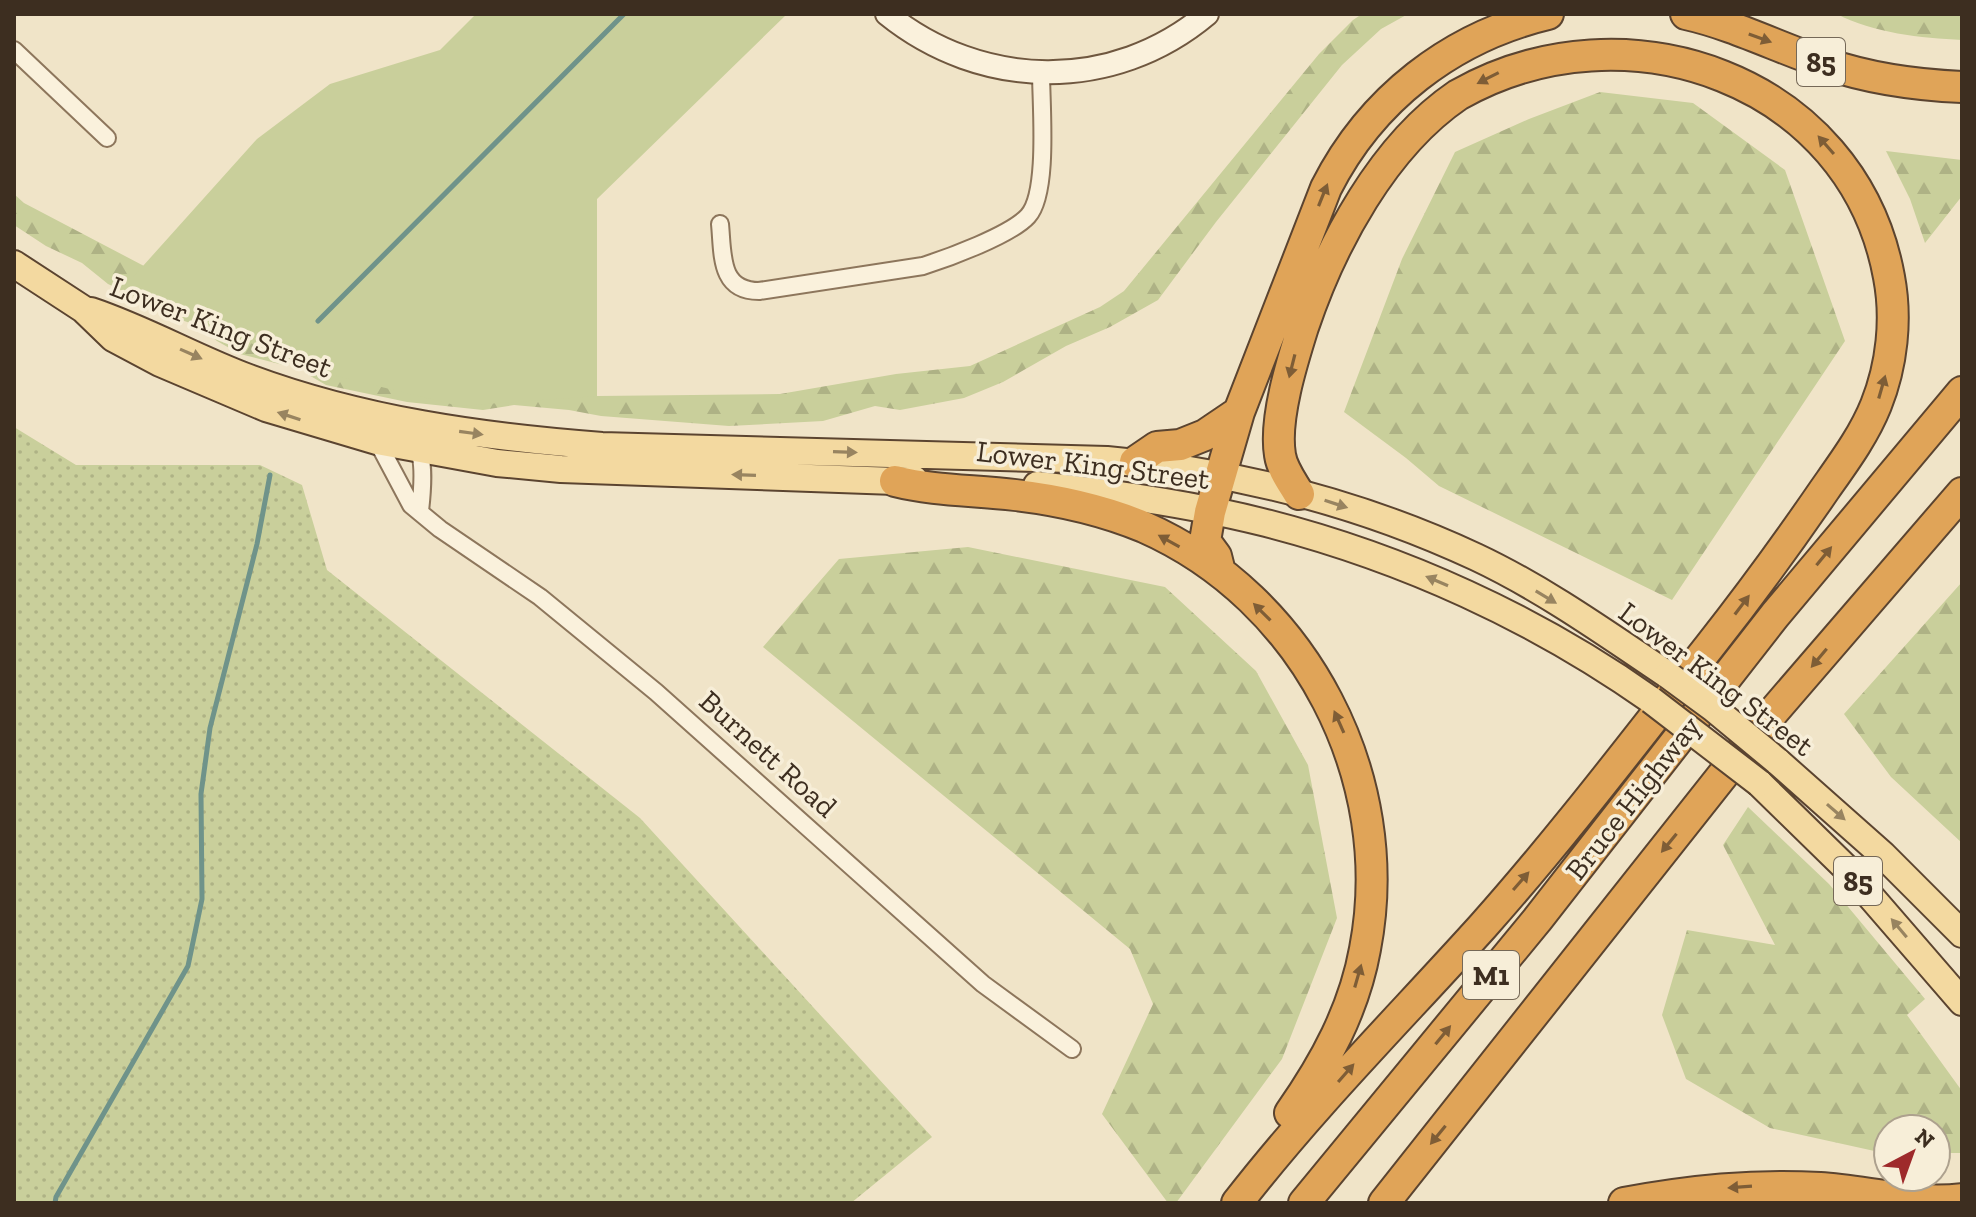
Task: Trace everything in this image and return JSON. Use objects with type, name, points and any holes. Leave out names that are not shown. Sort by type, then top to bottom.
[{"type":"highway","points":[[1221,575],[1216,556],[1205,541],[1210,512],[1239,412],[1326,188],[1342,158],[1391,98],[1435,62],[1500,27],[1548,14]]},
{"type":"highway","name":"85","points":[[1686,14],[1856,72],[1920,85],[1962,87]]},
{"type":"highway","points":[[1237,1203],[1348,1071],[1480,929],[1588,803],[1782,552],[1856,443],[1879,399],[1888,364],[1893,306],[1879,236],[1869,208],[1834,153],[1800,117],[1758,85],[1705,61],[1644,48],[1606,47],[1543,56],[1489,77],[1460,93],[1416,128],[1360,205],[1325,268],[1299,339],[1281,422],[1280,458],[1299,494]]},
{"type":"highway","name":"Bruce Highway","points":[[1304,1203],[1537,920],[1775,615],[1962,392]]},
{"type":"highway","points":[[1135,462],[1157,447],[1180,445],[1205,435],[1239,412]]},
{"type":"highway","points":[[895,481],[920,487],[1015,495],[1112,515],[1169,540],[1221,575],[1264,613],[1286,636],[1334,709],[1361,784],[1371,841],[1369,926],[1365,951],[1348,1010],[1315,1076],[1269,1142],[1259,1175]]},
{"type":"highway","name":"Bruce Highway","points":[[1384,1203],[1768,718],[1962,493]]},
{"type":"highway","points":[[1624,1203],[1749,1186],[1962,1199]]},
{"type":"main road","name":"Lower King Street","points":[[14,264],[83,309],[113,338],[185,374],[266,408],[377,441],[497,463],[561,469],[895,481],[922,478],[1092,491],[1263,522],[1356,549],[1461,591],[1553,638],[1651,700],[1759,783],[1846,868],[1962,1002]]},
{"type":"main road","name":"Lower King Street","points":[[83,309],[120,321],[248,378],[395,420],[505,437],[602,446],[1135,462],[1221,475],[1373,516],[1478,558],[1579,617],[1668,675],[1777,761],[1883,855],[1962,934]]},
{"type":"street","points":[[887,14],[932,45],[963,59],[996,67],[1041,72],[1103,68],[1133,59],[1159,47],[1207,14]]},
{"type":"street","points":[[14,50],[107,138]]},
{"type":"street","points":[[720,224],[725,270],[732,282],[745,291],[923,266],[946,259],[1016,226],[1029,216],[1041,187],[1041,72]]},
{"type":"street","points":[[395,420],[422,450],[420,511]]},
{"type":"street","name":"Burnett Road","points":[[377,441],[411,505],[440,529],[540,597],[656,692],[983,984],[1072,1049]]},
{"type":"green space","points":[[476,14],[787,14],[597,199],[597,396],[459,406],[308,369],[125,286],[257,139],[330,84],[440,50]]},
{"type":"green space","points":[[1362,14],[1408,14],[1381,29],[1342,65],[1216,222],[1158,300],[1003,382],[964,398],[900,410],[875,406],[823,421],[729,426],[601,416],[514,405],[483,410],[407,402],[326,385],[307,374],[311,359],[597,396],[780,394],[896,374],[970,366],[1100,307],[1124,291],[1319,54]]},
{"type":"green space","points":[[1837,14],[1962,14],[1962,40],[1882,30]]},
{"type":"green space","points":[[1600,92],[1693,103],[1785,170],[1845,341],[1672,600],[1439,486],[1344,412],[1402,259],[1455,152]]},
{"type":"green space","points":[[1886,151],[1962,160],[1962,196],[1925,243],[1910,199]]},
{"type":"green space","points":[[14,194],[24,203],[144,266],[150,273],[306,349],[287,366],[240,354],[199,326],[152,310],[140,299],[108,284],[82,263],[46,246],[14,225]]},
{"type":"green space","points":[[14,427],[76,465],[260,465],[302,485],[327,570],[640,818],[932,1137],[851,1203],[14,1203]]},
{"type":"green space","points":[[968,547],[1165,587],[1256,671],[1308,765],[1337,918],[1282,1059],[1176,1203],[1168,1203],[1102,1114],[1153,1004],[1130,949],[763,647],[839,559]]},
{"type":"green space","points":[[1962,582],[1962,843],[1891,777],[1844,714]]},
{"type":"green space","points":[[1748,807],[1829,884],[1925,999],[1907,1015],[1962,1091],[1962,1153],[1952,1153],[1952,1113],[1872,1113],[1872,1150],[1770,1128],[1686,1079],[1662,1015],[1687,930],[1775,945],[1723,845]]},
{"type":"waterway","points":[[318,321],[624,14]]},
{"type":"waterway","points":[[55,1203],[188,966],[202,899],[201,794],[210,728],[257,544],[270,475]]}]
